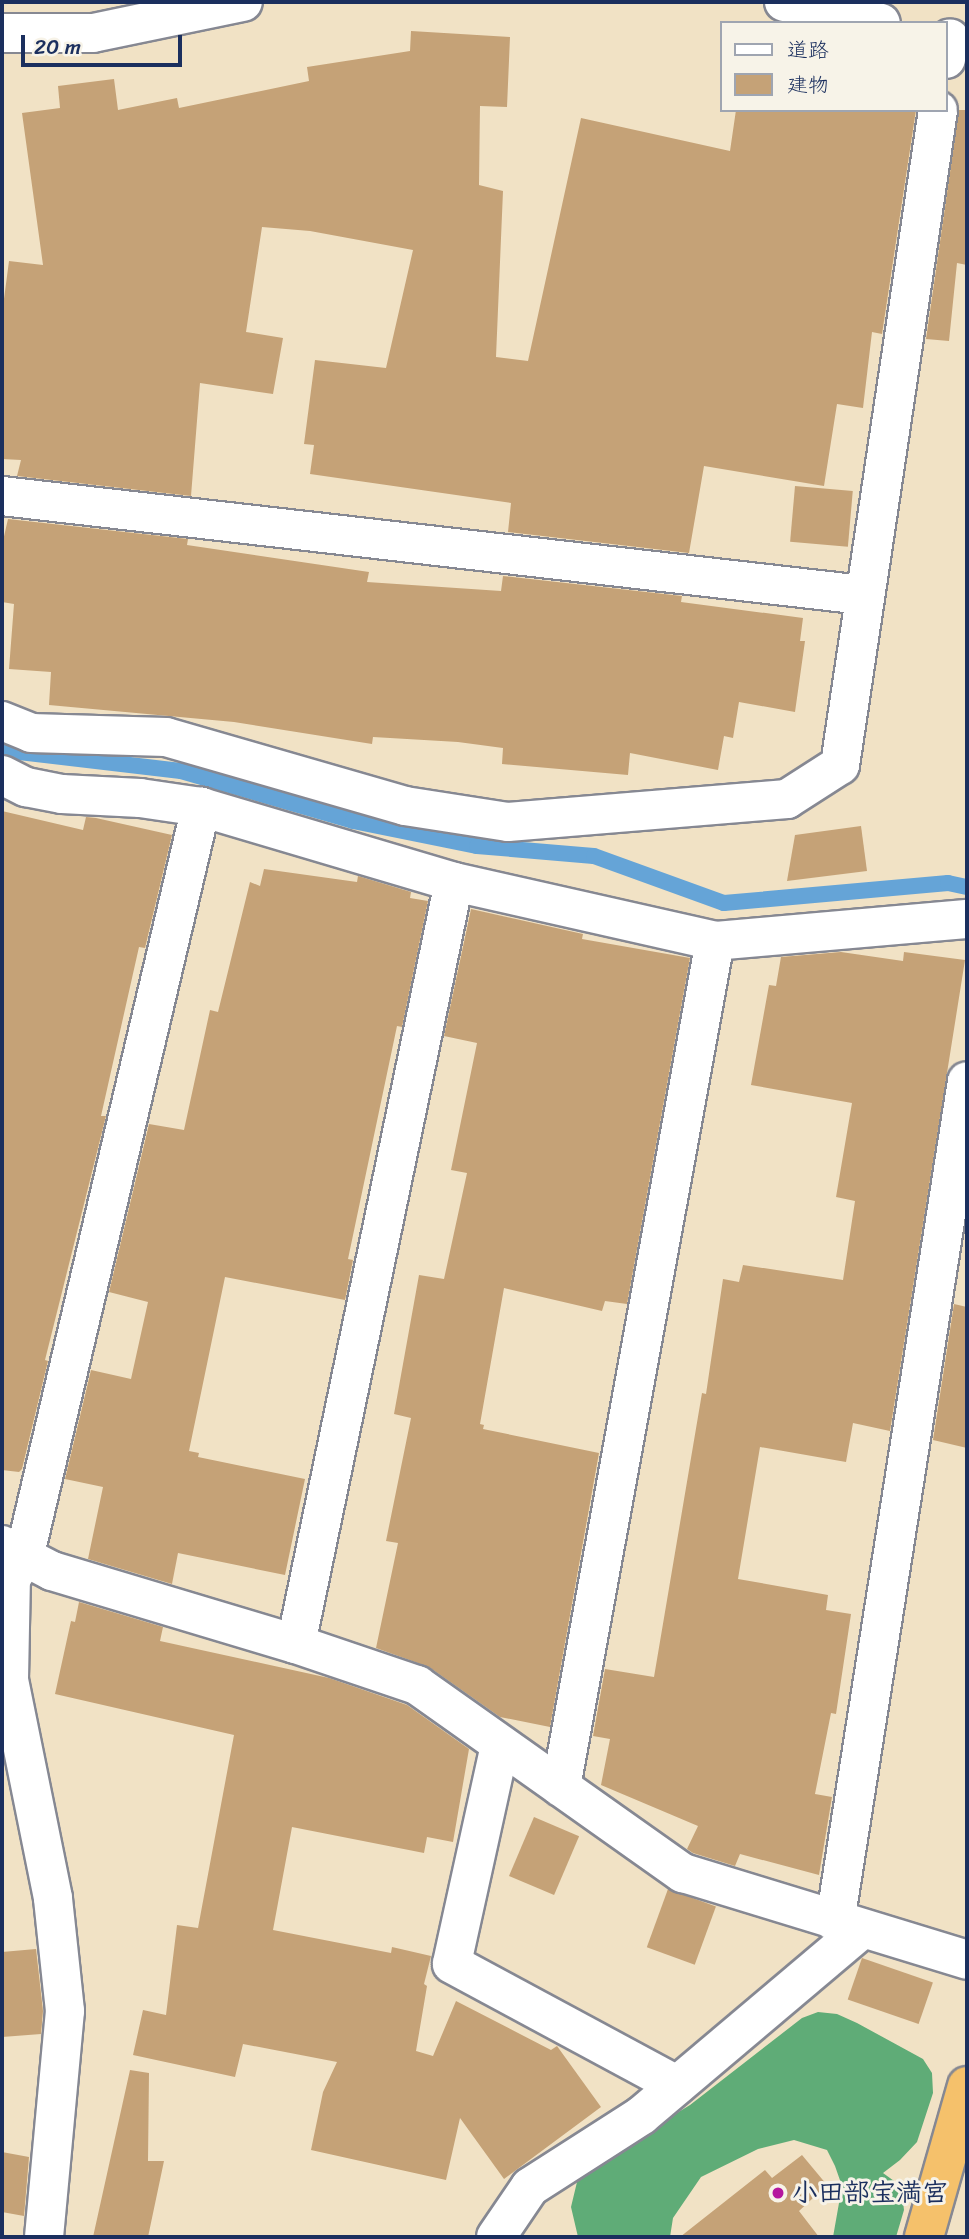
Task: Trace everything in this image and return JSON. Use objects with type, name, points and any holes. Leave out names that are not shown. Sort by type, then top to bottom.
[{"type":"highway","points":[[924,2237],[967,2086]]},
{"type":"street","points":[[2,33],[93,33],[243,2]]},
{"type":"street","points":[[784,2],[872,21]]},
{"type":"street","points":[[938,112],[863,594],[840,765],[787,799],[508,821],[405,806],[166,737],[16,727],[14,781],[62,794],[140,798],[201,807],[454,882],[715,941],[967,919]]},
{"type":"street","points":[[2,496],[863,594]]},
{"type":"street","points":[[44,2237],[65,2011],[53,1898],[9,1679],[13,1551],[201,807]]},
{"type":"street","points":[[296,1644],[454,882]]},
{"type":"street","points":[[561,1787],[715,941]]},
{"type":"street","points":[[496,2237],[530,2187],[642,2115],[848,1926],[967,1081]]},
{"type":"street","points":[[13,1551],[52,1571],[296,1644],[417,1685],[682,1873],[848,1926],[967,1960]]},
{"type":"street","points":[[500,1745],[452,1964],[677,2085]]},
{"type":"green space","points":[[818,2012],[837,2014],[857,2023],[923,2059],[932,2073],[933,2093],[917,2142],[883,2173],[901,2186],[904,2210],[896,2237],[833,2237],[842,2186],[835,2166],[827,2150],[794,2140],[758,2149],[701,2177],[673,2218],[670,2237],[578,2237],[571,2207],[577,2182],[590,2166],[690,2105],[802,2018]]},
{"type":"building","points":[[411,31],[510,37],[507,107],[480,106],[479,185],[503,191],[496,357],[528,361],[581,118],[730,151],[736,112],[916,112],[882,334],[872,332],[863,408],[837,404],[824,486],[704,466],[689,553],[508,532],[511,503],[310,474],[314,445],[304,444],[315,360],[386,368],[413,250],[310,231],[262,227],[246,332],[283,338],[273,394],[200,383],[191,496],[17,476],[21,460],[2,459],[2,314],[9,261],[43,265],[22,113],[60,108],[58,86],[114,79],[118,110],[177,98],[179,108],[309,81],[307,67],[410,51]]},
{"type":"building","points":[[959,110],[967,110],[967,265],[957,263],[949,341],[926,339]]},
{"type":"building","points":[[795,486],[853,491],[848,547],[790,542]]},
{"type":"building","points":[[8,519],[188,539],[187,545],[369,572],[367,582],[501,591],[503,576],[682,596],[681,602],[803,618],[800,641],[805,641],[795,712],[739,702],[733,738],[724,736],[718,770],[630,753],[628,775],[502,764],[503,748],[458,742],[373,737],[372,744],[234,722],[49,705],[51,672],[9,669],[14,604],[2,602],[2,545]]},
{"type":"building","points":[[2,811],[83,830],[86,817],[172,835],[145,948],[139,947],[101,1116],[106,1116],[45,1360],[48,1361],[22,1469],[19,1472],[2,1470]]},
{"type":"building","points":[[861,826],[867,871],[787,881],[795,835]]},
{"type":"building","points":[[264,869],[357,882],[358,876],[411,892],[410,898],[428,901],[402,1027],[397,1026],[348,1259],[353,1260],[345,1300],[225,1277],[189,1451],[199,1453],[198,1457],[305,1479],[285,1575],[178,1553],[172,1584],[88,1559],[103,1487],[65,1479],[91,1370],[131,1379],[148,1302],[109,1292],[149,1124],[184,1130],[210,1010],[218,1012],[250,882],[260,886]]},
{"type":"building","points":[[471,909],[583,934],[582,939],[690,958],[627,1304],[605,1301],[602,1311],[504,1288],[480,1424],[484,1425],[483,1429],[599,1453],[550,1727],[500,1717],[429,1667],[376,1648],[398,1543],[386,1541],[411,1418],[394,1414],[419,1275],[444,1279],[467,1173],[451,1170],[477,1043],[444,1036]]},
{"type":"building","points":[[841,952],[903,961],[904,952],[965,960],[890,1431],[853,1423],[846,1462],[760,1447],[738,1579],[828,1595],[826,1610],[851,1614],[836,1714],[831,1713],[815,1794],[832,1797],[819,1875],[740,1854],[735,1866],[693,1853],[687,1849],[698,1826],[601,1785],[610,1739],[593,1736],[605,1669],[654,1677],[702,1393],[706,1394],[723,1279],[739,1282],[743,1265],[843,1280],[855,1201],[836,1197],[852,1103],[751,1085],[769,985],[776,986],[781,957]]},
{"type":"building","points":[[954,1304],[967,1307],[967,1448],[933,1440]]},
{"type":"building","points":[[79,1602],[163,1627],[160,1641],[329,1678],[407,1705],[469,1749],[453,1842],[427,1837],[424,1853],[292,1827],[273,1930],[391,1953],[392,1947],[431,1956],[424,1984],[427,1986],[416,2051],[433,2056],[456,2001],[551,2050],[557,2046],[601,2107],[504,2179],[460,2118],[446,2180],[311,2150],[323,2092],[337,2062],[243,2044],[235,2077],[133,2055],[143,2010],[166,2015],[177,1925],[198,1928],[234,1735],[55,1694],[71,1621],[75,1622]]},
{"type":"building","points":[[534,1817],[579,1836],[554,1895],[509,1876]]},
{"type":"building","points":[[668,1889],[716,1906],[695,1965],[647,1947]]},
{"type":"building","points":[[36,1949],[43,2011],[41,2034],[2,2037],[2,1952]]},
{"type":"building","points":[[862,1958],[933,1982],[919,2024],[848,2000]]},
{"type":"building","points":[[130,2070],[149,2073],[148,2161],[164,2161],[148,2237],[93,2237]]},
{"type":"building","points":[[2,2152],[29,2157],[24,2216],[2,2212]]},
{"type":"building","points":[[802,2155],[827,2185],[799,2211],[819,2237],[680,2237],[765,2170],[772,2178]]},
{"type":"waterway","points":[[2,750],[181,771],[353,821],[477,846],[594,856],[724,903],[948,883],[967,887]]},
{"type":"place","name":"小田部宝満宮","points":[[778,2193]]}]
